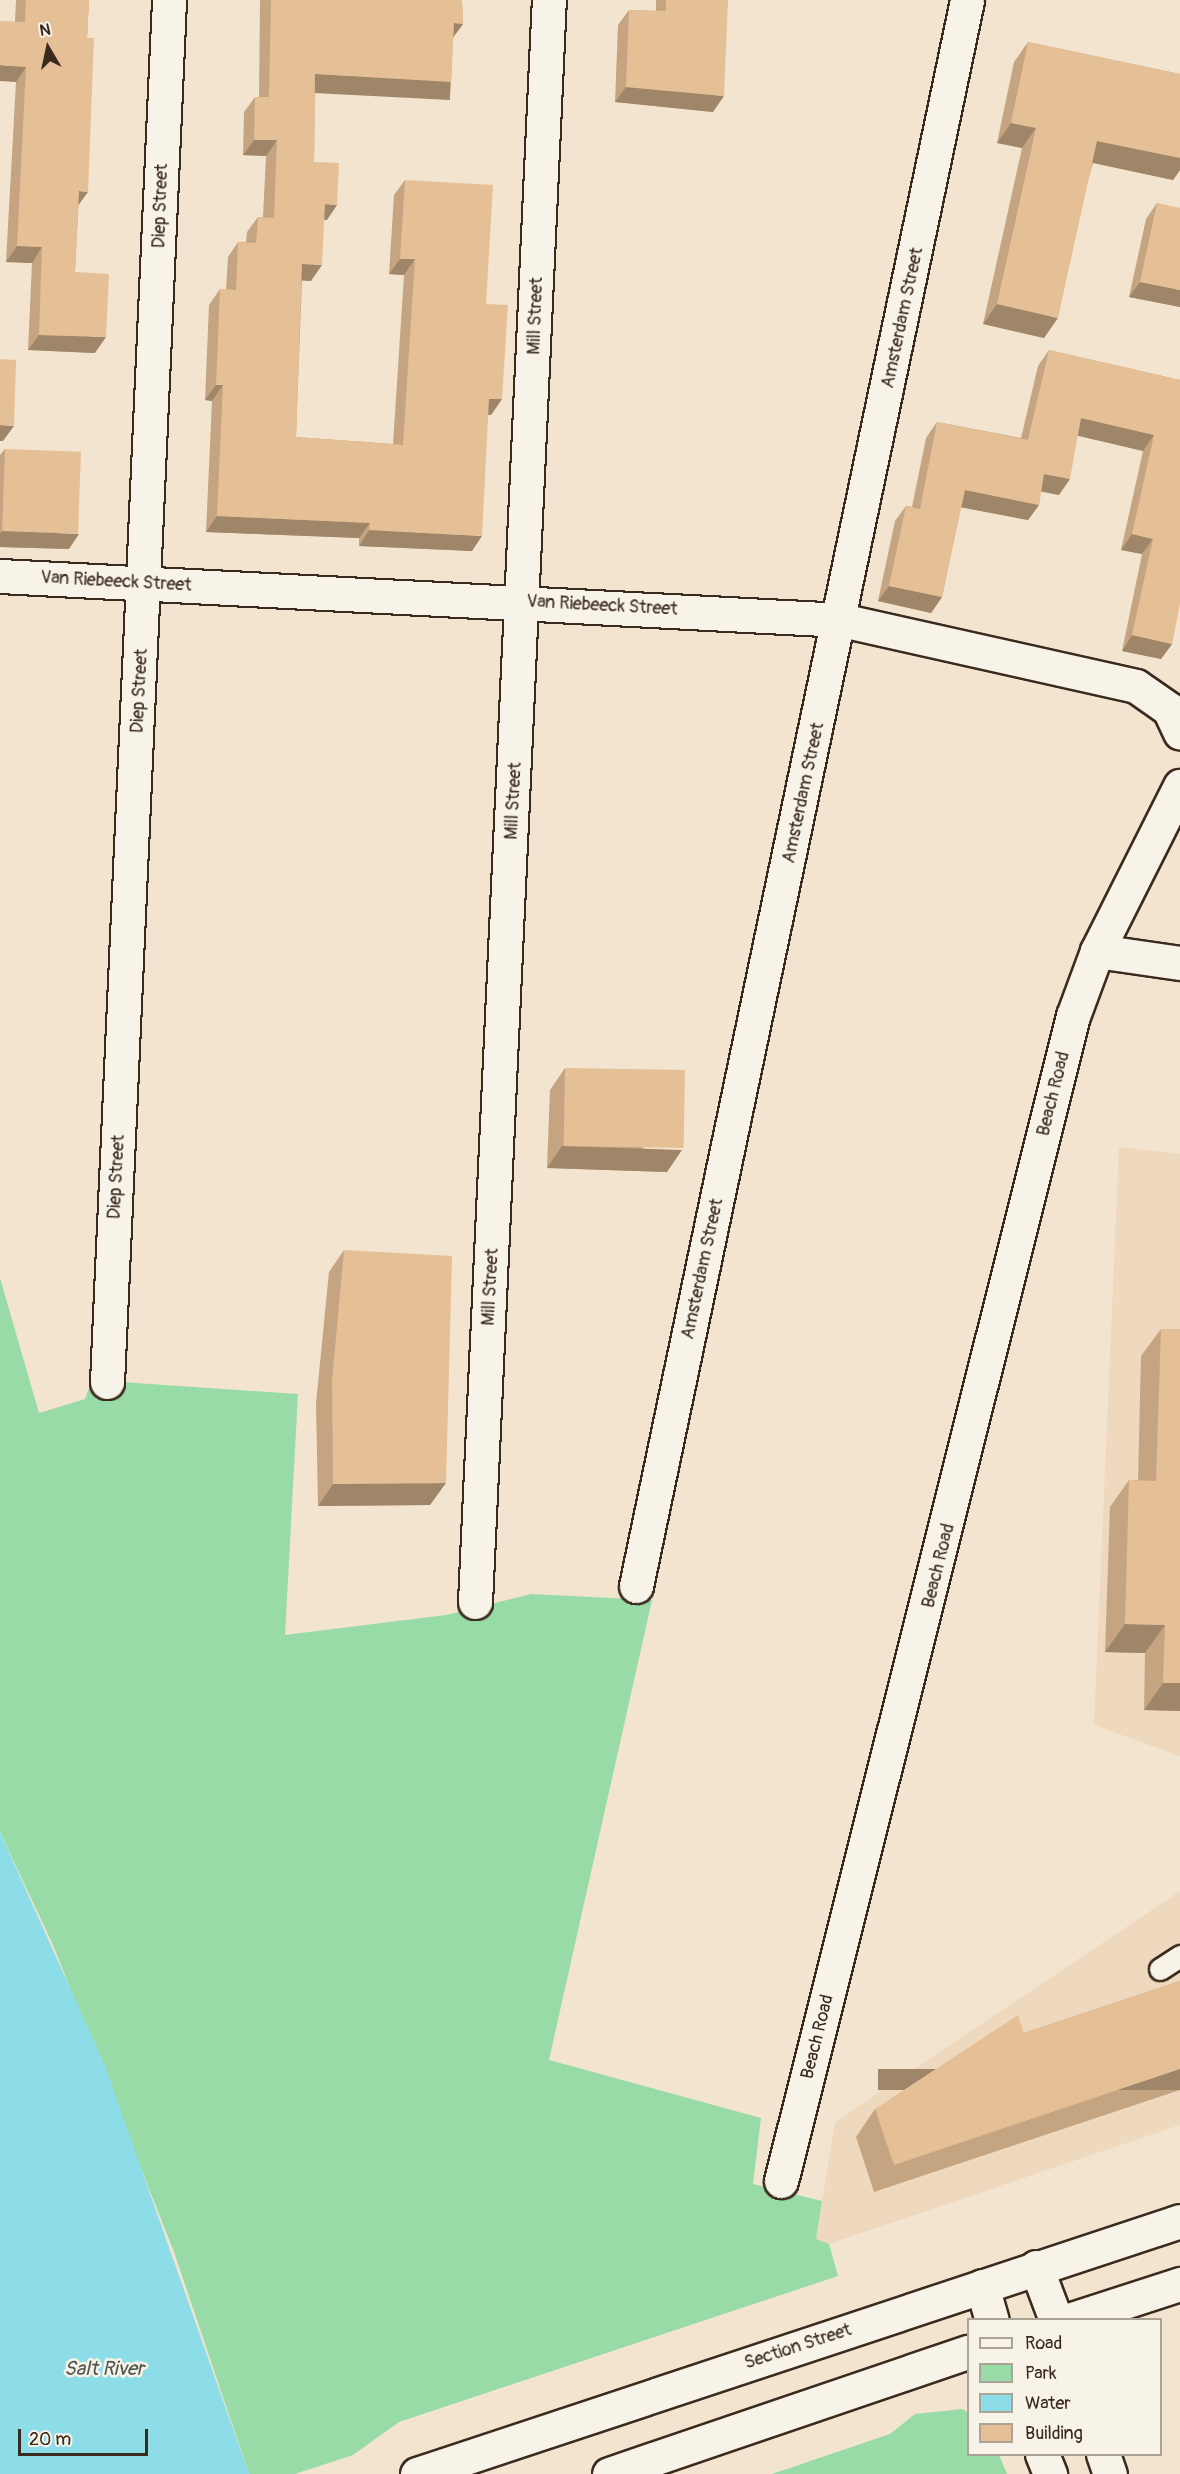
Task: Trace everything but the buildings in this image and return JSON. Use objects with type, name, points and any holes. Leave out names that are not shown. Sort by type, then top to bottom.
[{"type":"street","name":"Diep Street","points":[[107,1382],[145,583],[169,0]]},
{"type":"street","name":"Mill Street","points":[[475,1602],[524,601],[549,0]]},
{"type":"street","name":"Amsterdam Street","points":[[636,1586],[841,620],[967,0]]},
{"type":"street","name":"Van Riebeeck Street","points":[[0,576],[524,601],[841,620],[1136,686],[1162,702],[1179,730]]},
{"type":"street","name":"Beach Road","points":[[781,2181],[1073,1016],[1097,951],[1180,786]]},
{"type":"street","points":[[1097,951],[1180,963]]},
{"type":"street","name":"Section Street","points":[[417,2474],[1180,2221]]},
{"type":"street","points":[[1036,2267],[1056,2318]]},
{"type":"street","points":[[1073,2318],[1180,2284]]},
{"type":"street","points":[[982,2286],[992,2318]]},
{"type":"street","points":[[609,2474],[967,2353]]},
{"type":"street","points":[[1043,2456],[1050,2474]]},
{"type":"street","points":[[1104,2456],[1110,2474]]},
{"type":"lane","points":[[1160,1970],[1180,1956]]},
{"type":"shaded area","points":[[1119,1147],[1180,1154],[1180,1756],[1094,1725]]},
{"type":"shaded area","points":[[1180,1891],[1180,2125],[829,2244],[816,2239],[835,2122]]},
{"type":"green space","points":[[0,1278],[39,1413],[85,1399],[92,1380],[298,1394],[285,1635],[446,1615],[531,1594],[652,1600],[549,2060],[761,2118],[753,2184],[822,2201],[816,2239],[829,2244],[838,2276],[399,2422],[353,2455],[295,2474],[249,2474],[174,2252],[53,1945],[0,1832]]},
{"type":"green space","points":[[963,2409],[967,2412],[967,2456],[999,2456],[1007,2474],[772,2474],[890,2434],[915,2414]]},
{"type":"water","name":"Salt River","points":[[0,1832],[105,2066],[249,2474],[0,2474]]}]
